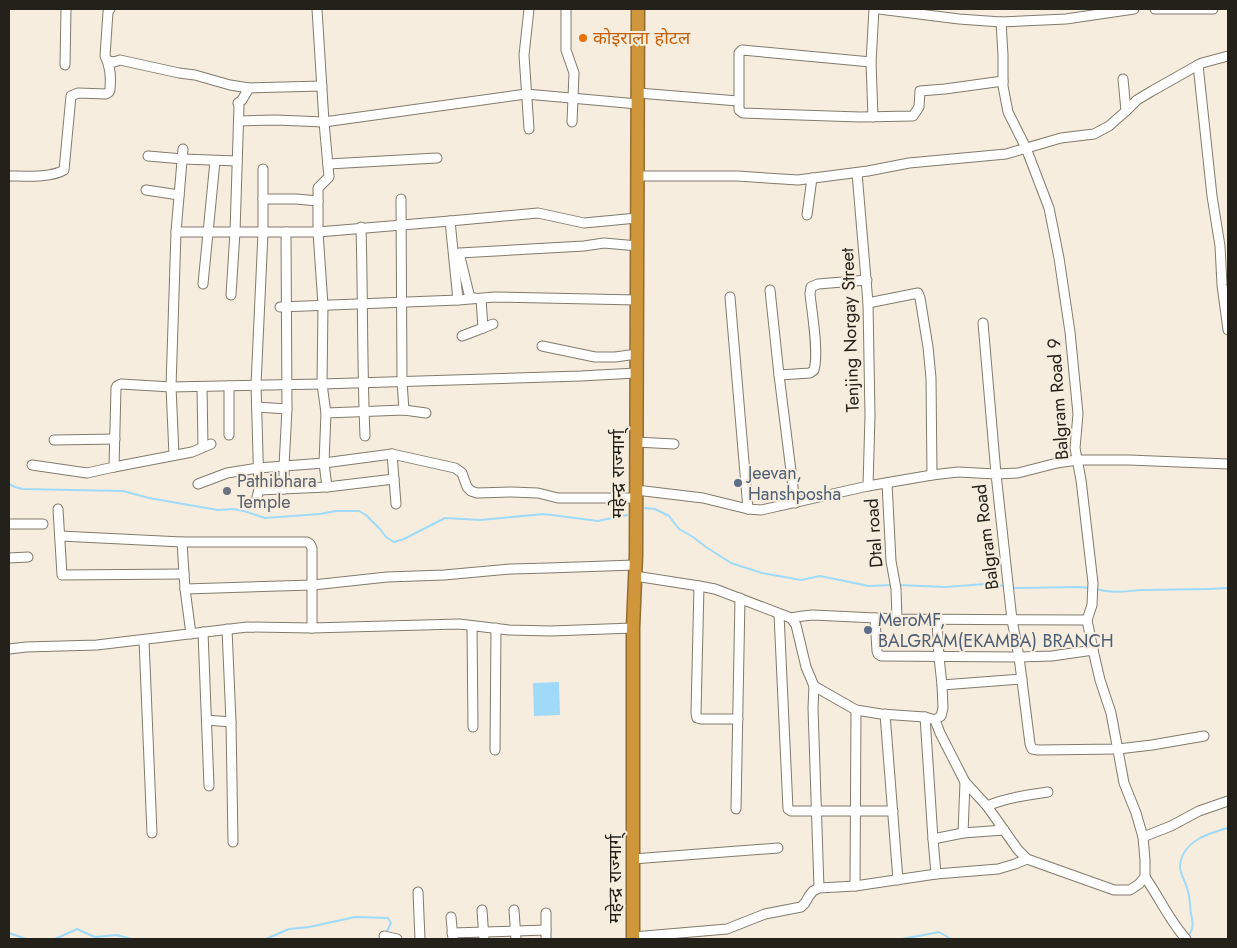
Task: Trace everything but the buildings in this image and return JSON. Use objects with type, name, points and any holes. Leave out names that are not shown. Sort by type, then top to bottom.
[{"type":"highway","name":"महेन्द्र राज्मार्ग्","points":[[633,938],[633,628],[636,494],[638,9]]},
{"type":"street","points":[[64,65],[66,9]]},
{"type":"street","points":[[9,176],[47,175],[64,170],[71,96],[78,93],[102,94],[110,90],[111,77],[108,61],[105,56],[108,12],[110,9]]},
{"type":"street","points":[[317,9],[329,177],[318,188],[318,232],[324,306],[322,384],[326,413],[324,463],[327,487]]},
{"type":"street","points":[[529,9],[524,55],[529,129]]},
{"type":"street","points":[[566,9],[566,50],[574,73],[572,122]]},
{"type":"street","points":[[872,116],[870,62],[874,9]]},
{"type":"street","points":[[879,9],[1001,22],[1066,19],[1134,9]]},
{"type":"street","points":[[1155,9],[1213,9]]},
{"type":"street","name":"Balgram Road 9","points":[[1001,22],[1003,86],[1008,112],[1026,148],[1049,208],[1058,258],[1070,332],[1076,388],[1078,414],[1075,448],[1094,583],[1091,611],[1087,620],[1100,680],[1111,713],[1124,783],[1143,837],[1145,877]]},
{"type":"street","points":[[870,62],[742,50],[739,53],[739,110],[743,113],[913,116],[919,107],[920,91],[1003,81]]},
{"type":"street","points":[[637,176],[737,176],[798,180],[856,173],[909,163],[1006,154],[1062,138],[1094,134],[1108,126],[1137,100],[1152,91],[1198,65],[1228,56]]},
{"type":"street","points":[[108,61],[120,60],[249,88],[322,86]]},
{"type":"street","points":[[1198,65],[1228,330]]},
{"type":"street","points":[[1123,79],[1126,111]]},
{"type":"street","points":[[231,295],[235,232],[238,102],[242,100],[249,88]]},
{"type":"street","points":[[239,121],[324,122],[526,94],[574,99],[638,98],[738,101]]},
{"type":"street","points":[[174,455],[171,387],[176,232],[183,149]]},
{"type":"street","points":[[148,156],[237,162]]},
{"type":"street","points":[[328,164],[437,158]]},
{"type":"street","points":[[203,284],[215,161]]},
{"type":"street","points":[[263,169],[263,233],[256,385],[258,493],[394,479]]},
{"type":"street","name":"Tenjing Norgay Street","points":[[856,173],[868,303],[870,416],[868,486]]},
{"type":"street","points":[[807,215],[812,178]]},
{"type":"street","points":[[146,190],[179,195]]},
{"type":"street","points":[[263,199],[318,201]]},
{"type":"street","points":[[401,199],[402,382],[404,410]]},
{"type":"street","points":[[176,232],[318,232],[538,213],[584,223],[637,218]]},
{"type":"street","points":[[450,221],[458,300]]},
{"type":"street","points":[[360,228],[365,436]]},
{"type":"street","points":[[284,489],[287,409],[283,307],[286,232]]},
{"type":"street","points":[[637,300],[470,298],[459,253],[584,246],[604,243],[638,246]]},
{"type":"street","points":[[779,375],[810,373],[814,370],[816,364],[815,336],[810,294],[811,287],[818,284],[867,280]]},
{"type":"street","points":[[770,290],[795,503]]},
{"type":"street","points":[[868,303],[918,293],[920,298],[931,378],[932,475]]},
{"type":"street","points":[[283,307],[495,297]]},
{"type":"street","points":[[730,297],[748,509]]},
{"type":"street","points":[[481,299],[483,328]]},
{"type":"street","points":[[983,323],[996,474],[1018,472],[1077,460],[1228,464]]},
{"type":"street","points":[[462,336],[493,324]]},
{"type":"street","points":[[542,346],[595,358],[637,354]]},
{"type":"street","points":[[114,467],[116,388],[121,384],[202,387],[636,373]]},
{"type":"street","points":[[229,386],[229,436]]},
{"type":"street","points":[[32,465],[87,473],[192,452],[207,445],[202,387]]},
{"type":"street","points":[[257,408],[287,409]]},
{"type":"street","points":[[326,413],[404,410],[426,413]]},
{"type":"street","points":[[54,440],[114,439]]},
{"type":"street","points":[[636,442],[674,444]]},
{"type":"street","points":[[198,484],[227,474],[258,468],[324,463],[392,454],[396,504]]},
{"type":"street","name":"Balgram Road","points":[[392,454],[455,468],[462,473],[467,487],[477,493],[538,493],[558,498],[636,494],[703,498],[748,509],[761,510],[868,486],[932,475],[958,472],[996,474],[1012,620],[1020,657],[1032,749],[1118,748]]},
{"type":"street","name":"Dtal road","points":[[887,483],[891,561],[895,585],[897,619]]},
{"type":"street","points":[[58,509],[62,575],[184,574]]},
{"type":"street","points":[[9,524],[43,524]]},
{"type":"street","points":[[60,536],[182,542],[307,542],[312,548],[312,628]]},
{"type":"street","points":[[182,542],[185,589],[191,634]]},
{"type":"street","points":[[9,558],[28,557]]},
{"type":"street","points":[[185,589],[313,585],[387,577],[444,575],[530,568],[635,570],[715,590],[791,618],[813,615],[937,620],[1087,620]]},
{"type":"street","points":[[699,586],[697,718],[738,719]]},
{"type":"street","points":[[736,809],[740,598]]},
{"type":"street","points":[[779,614],[788,809],[791,811],[893,811]]},
{"type":"street","points":[[791,618],[796,625],[806,667],[814,686],[813,708],[819,888]]},
{"type":"street","points":[[876,618],[878,654],[881,656],[1020,657],[1052,656],[1093,650]]},
{"type":"street","points":[[935,720],[941,716],[943,708],[937,620]]},
{"type":"street","points":[[9,649],[97,646],[248,627],[312,628],[459,624],[551,631],[633,628]]},
{"type":"street","points":[[472,626],[472,727]]},
{"type":"street","points":[[495,750],[496,628]]},
{"type":"street","points":[[227,629],[233,842]]},
{"type":"street","points":[[202,632],[209,786]]},
{"type":"street","points":[[144,640],[152,833]]},
{"type":"street","points":[[942,685],[1022,679]]},
{"type":"street","points":[[814,686],[856,710],[925,717],[935,720],[965,782],[987,806],[1018,850],[1027,859],[1114,890],[1130,890],[1145,877],[1175,927],[1186,939]]},
{"type":"street","points":[[855,886],[856,710]]},
{"type":"street","points":[[885,714],[898,880]]},
{"type":"street","points":[[925,717],[936,874]]},
{"type":"street","points":[[207,720],[231,722]]},
{"type":"street","points":[[1118,748],[1152,745],[1204,736]]},
{"type":"street","points":[[963,833],[965,782]]},
{"type":"street","points":[[987,806],[1019,796],[1048,792]]},
{"type":"street","points":[[1143,837],[1171,826],[1198,810],[1228,801]]},
{"type":"street","points":[[933,839],[963,833],[1004,830]]},
{"type":"street","points":[[633,860],[778,848]]},
{"type":"street","points":[[633,938],[728,929],[765,914],[800,907],[819,888],[855,886],[936,874],[998,868],[1027,859]]},
{"type":"street","points":[[418,892],[420,939]]},
{"type":"street","points":[[482,910],[483,935]]},
{"type":"street","points":[[514,910],[516,935]]},
{"type":"street","points":[[451,917],[452,936],[546,935],[546,913]]},
{"type":"street","points":[[384,936],[397,939]]},
{"type":"water","points":[[559,682],[560,715],[534,716],[533,683]]},
{"type":"waterway","points":[[9,484],[23,489],[123,491],[149,498],[218,510],[233,509],[244,511],[265,518],[336,511],[359,511],[366,515],[386,537],[394,542],[404,539],[445,518],[480,520],[544,514],[598,521],[627,515]]},
{"type":"waterway","points":[[645,508],[655,509],[669,516],[679,529],[731,563],[762,573],[801,580],[820,576],[869,586],[893,585]]},
{"type":"waterway","points":[[898,585],[946,587],[985,584],[1005,586]]},
{"type":"waterway","points":[[1011,588],[1089,588]]},
{"type":"waterway","points":[[1096,589],[1119,592],[1228,588]]},
{"type":"waterway","points":[[1188,936],[1193,923],[1189,894],[1180,869],[1182,857],[1191,844],[1198,839],[1228,828]]},
{"type":"waterway","points":[[266,939],[289,929],[309,927],[355,917],[388,918],[391,923],[386,933]]},
{"type":"waterway","points":[[55,939],[77,929],[95,937],[117,935],[131,939]]},
{"type":"waterway","points":[[902,939],[939,932],[951,939]]},
{"type":"waterway","points":[[9,933],[26,939]]},
{"type":"place","name":"कोइराला होटल","points":[[583,38]]},
{"type":"place","name":"Jeevan, Hanshposha","points":[[738,483]]},
{"type":"place","name":"Pathibhara Temple","points":[[227,491]]},
{"type":"place","name":"MeroMF, BALGRAM(EKAMBA) BRANCH","points":[[868,630]]}]
